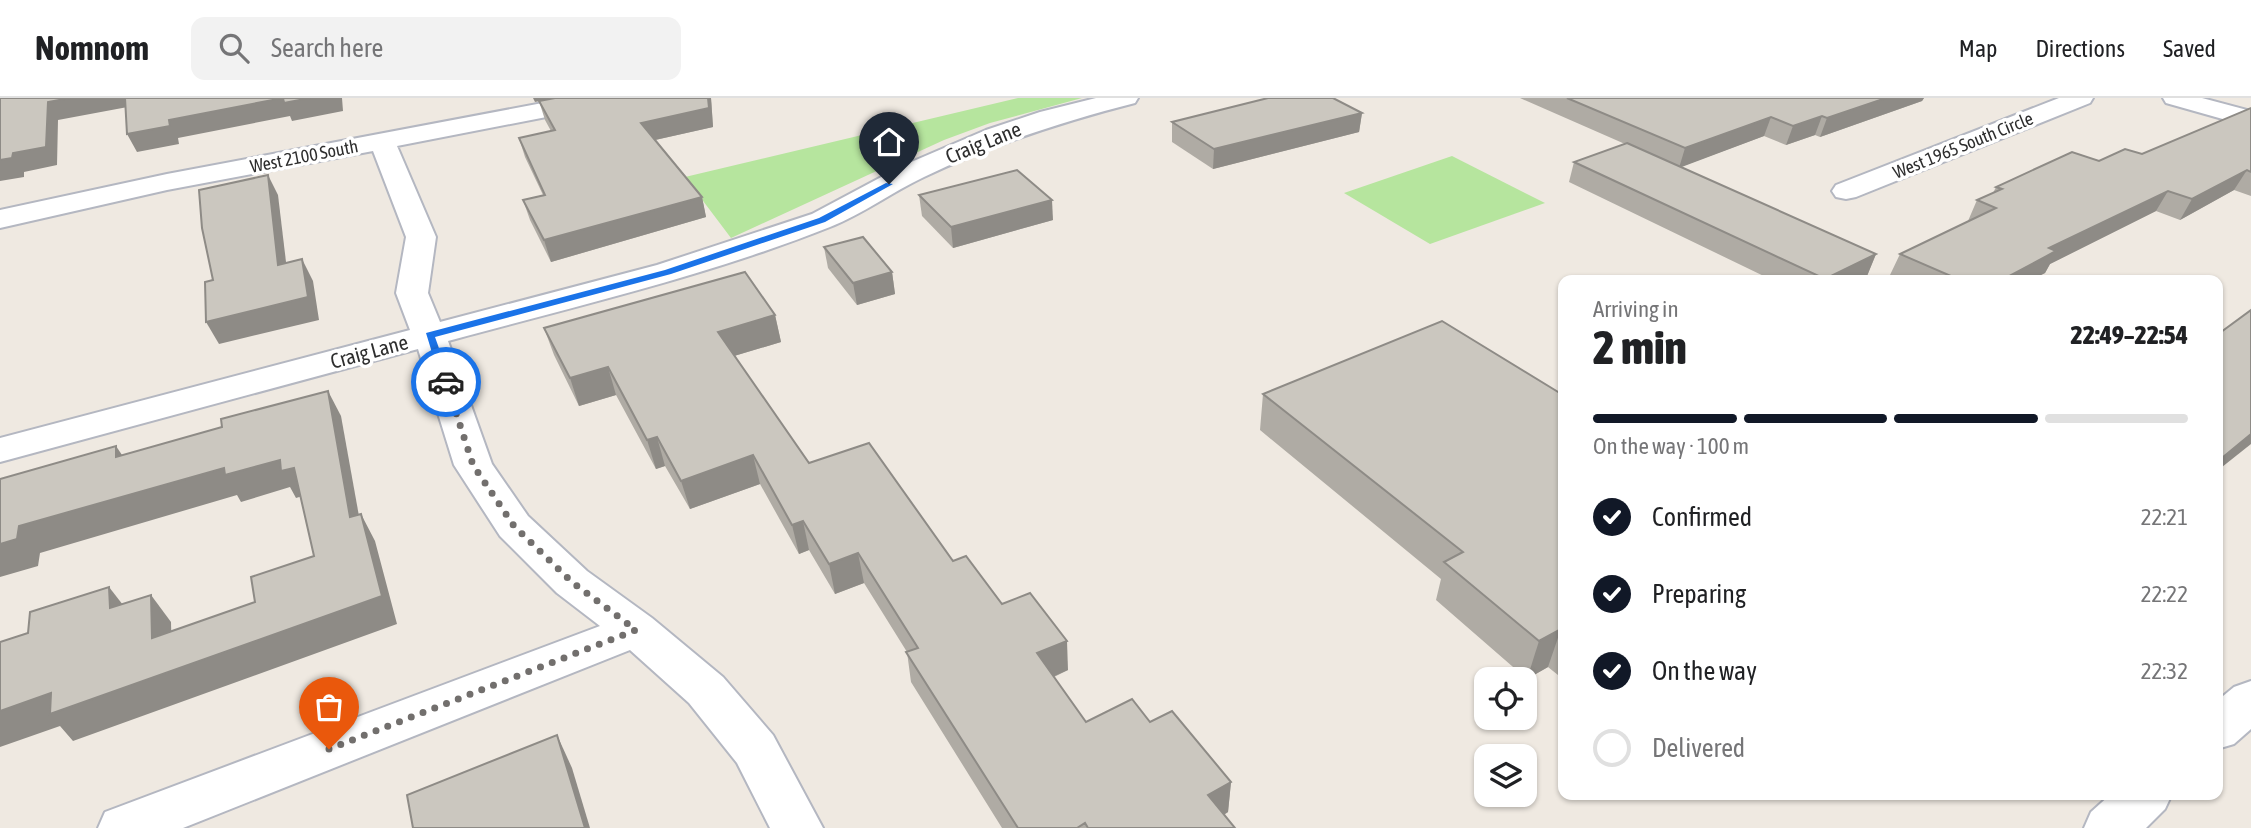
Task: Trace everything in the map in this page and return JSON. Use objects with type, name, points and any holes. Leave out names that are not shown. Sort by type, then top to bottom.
[{"type":"street","name":"West 2100 South","points":[[0,219],[167,182],[608,98]]},
{"type":"street","name":"Craig Lane","points":[[0,450],[668,272],[822,220],[912,172],[995,135],[1049,117],[1126,98]]},
{"type":"street","name":"West 1965 South Circle","points":[[1846,191],[2081,98]]},
{"type":"street","points":[[2175,98],[2251,119]]},
{"type":"street","points":[[382,141],[421,237],[412,293],[430,335],[473,465],[514,526],[572,582],[636,630],[706,690],[755,749],[797,828]]},
{"type":"street","points":[[124,828],[636,630]]},
{"type":"street","points":[[2223,725],[2251,700]]},
{"type":"street","points":[[2110,828],[2140,800]]},
{"type":"green space","points":[[1018,98],[1082,98],[990,123],[944,140],[731,238],[685,177]]},
{"type":"green space","points":[[1452,156],[1545,203],[1430,244],[1344,193]]},
{"type":"building","points":[[0,98],[70,98],[48,102],[46,147],[13,153],[12,158],[0,160]]},
{"type":"building","points":[[125,98],[283,98],[169,120],[170,126],[127,134]]},
{"type":"building","points":[[283,98],[310,98],[284,103]]},
{"type":"building","points":[[555,98],[708,98],[709,108],[641,123],[702,197],[544,240],[523,200],[545,195],[519,138],[555,130],[539,101]]},
{"type":"building","points":[[1268,98],[1333,98],[1362,113],[1214,149],[1172,122]]},
{"type":"building","points":[[1567,98],[1886,98],[1827,118],[1822,116],[1793,126],[1771,117],[1685,148]]},
{"type":"building","points":[[2251,108],[2251,172],[2247,170],[2192,199],[2168,191],[2049,248],[2056,251],[2011,275],[1948,275],[1900,254],[1996,208],[1977,200],[2002,189],[1996,187],[2072,152],[2099,161],[2125,149],[2142,154]]},
{"type":"building","points":[[1627,143],[1876,254],[1833,275],[1816,275],[1574,162]]},
{"type":"building","points":[[1017,170],[1052,200],[951,227],[919,195]]},
{"type":"building","points":[[268,175],[278,265],[302,259],[308,297],[206,322],[205,282],[213,280],[202,228],[199,190]]},
{"type":"building","points":[[863,237],[892,272],[853,283],[824,247]]},
{"type":"building","points":[[745,272],[775,315],[718,332],[809,463],[869,443],[953,561],[966,556],[1002,604],[1030,593],[1067,641],[1037,653],[1086,722],[1132,699],[1150,722],[1172,711],[1231,782],[1208,795],[1235,828],[1088,828],[1085,823],[1077,828],[1018,828],[906,652],[918,648],[858,553],[829,564],[803,521],[792,525],[753,455],[681,481],[657,437],[647,440],[608,367],[570,378],[544,328]]},
{"type":"building","points":[[2251,310],[2251,434],[2223,457],[2223,331]]},
{"type":"building","points":[[1442,321],[1558,392],[1558,631],[1539,641],[1444,562],[1463,552],[1263,394]]},
{"type":"building","points":[[328,391],[350,517],[361,514],[382,596],[50,714],[51,693],[0,711],[0,642],[28,633],[30,612],[109,587],[110,608],[151,595],[152,638],[255,602],[251,577],[314,556],[294,468],[281,471],[280,460],[225,475],[224,468],[19,526],[17,539],[0,544],[0,479],[116,446],[116,457],[222,427],[221,419]]},
{"type":"building","points":[[557,735],[585,828],[413,828],[407,795]]},
{"type":"way so far","points":[[329,749],[636,630],[572,582],[514,526],[473,465],[446,382]]},
{"type":"route","points":[[446,382],[430,335],[668,272],[822,220],[889,184]]}]
